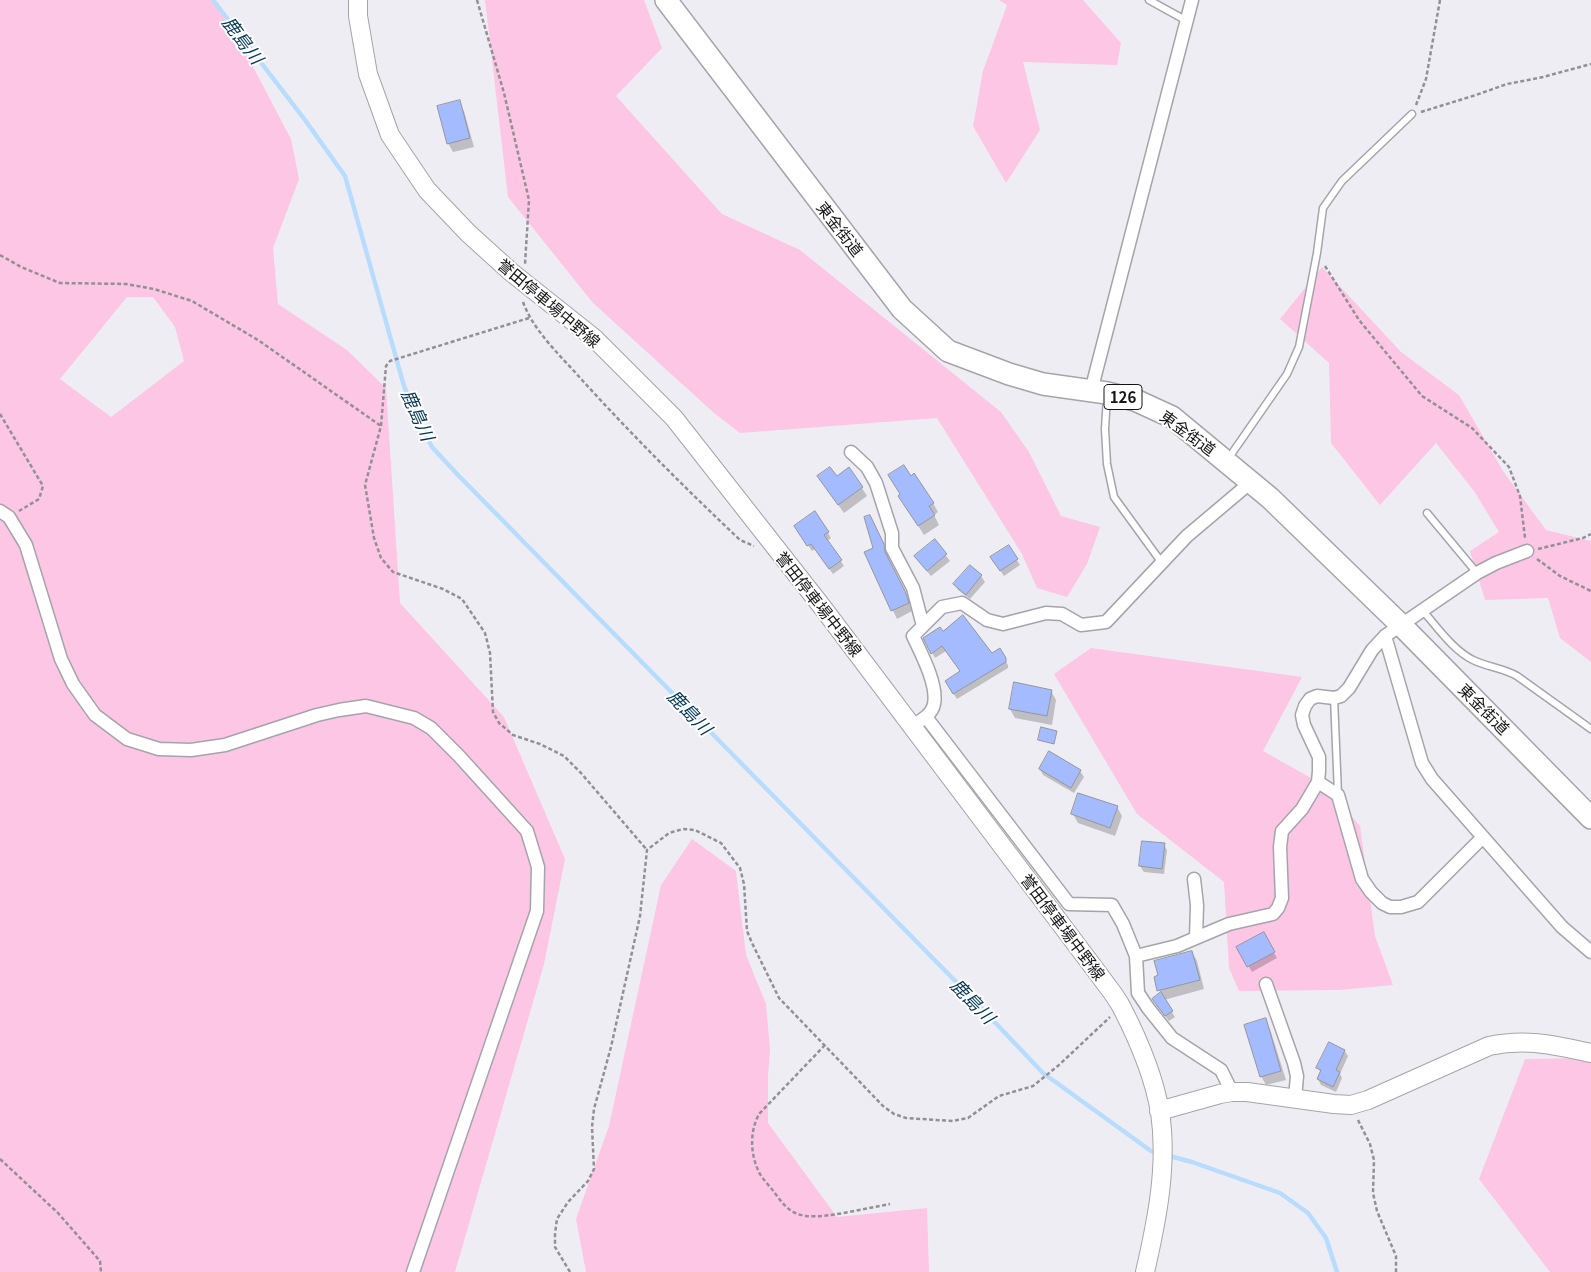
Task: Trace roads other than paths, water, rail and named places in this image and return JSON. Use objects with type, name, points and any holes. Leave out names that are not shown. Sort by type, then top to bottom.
[{"type":"highway","name":"東金街道","points":[[669,1],[902,308],[948,351],[1009,374],[1043,384],[1099,392],[1135,400],[1172,418],[1270,498],[1394,631],[1591,818]]},
{"type":"main road","name":"誉田停車場中野線","points":[[358,0],[358,16],[368,74],[390,135],[427,190],[468,233],[511,272],[594,338],[674,418],[774,546],[919,722],[1121,1006],[1146,1063],[1159,1111],[1162,1140],[1158,1217],[1145,1272]]},
{"type":"main road","points":[[1159,1111],[1232,1092],[1247,1092],[1351,1105],[1368,1100],[1489,1046],[1523,1041],[1591,1053]]},
{"type":"street","points":[[1099,392],[1192,0]]},
{"type":"street","points":[[851,452],[868,467],[876,483],[892,533],[892,548],[913,588],[923,626]]},
{"type":"street","points":[[1232,1092],[1221,1070],[1172,1038],[1138,993],[1136,956],[1123,924],[1112,905],[1069,904],[919,722],[934,705],[934,688],[913,636],[942,607],[962,603],[987,620],[1003,624],[1046,613],[1062,614],[1081,625],[1106,622],[1187,536],[1251,482]]},
{"type":"street","points":[[4,514],[26,545],[61,659],[72,684],[95,715],[127,739],[159,749],[191,750],[225,745],[317,715],[339,710],[366,706],[394,712],[414,718],[431,728],[527,831],[538,866],[537,911],[413,1272]]},
{"type":"street","points":[[1136,956],[1177,946],[1228,924],[1273,914],[1282,898],[1280,847],[1282,831],[1302,808],[1318,782],[1320,771],[1319,757],[1304,725],[1302,715],[1305,706],[1310,699],[1317,696],[1334,698],[1341,696],[1349,688],[1372,650],[1394,631],[1477,573],[1496,563],[1527,552]]},
{"type":"street","points":[[1394,631],[1422,763],[1432,778],[1562,927],[1591,952]]},
{"type":"street","points":[[1318,782],[1338,795],[1362,879],[1382,903],[1390,907],[1401,907],[1418,902],[1483,837]]},
{"type":"street","points":[[1194,879],[1197,905],[1196,938]]},
{"type":"street","points":[[1266,984],[1294,1064],[1297,1076],[1295,1098]]},
{"type":"street","points":[[1121,1006],[1138,993]]},
{"type":"lane","points":[[1149,0],[1187,21]]},
{"type":"lane","points":[[1226,462],[1287,374],[1300,346],[1323,208],[1342,181],[1412,114]]},
{"type":"lane","points":[[1099,392],[1105,429],[1107,464],[1114,497],[1162,563]]},
{"type":"lane","points":[[1427,513],[1477,573]]},
{"type":"lane","points":[[1423,611],[1447,639],[1467,656],[1474,660],[1505,669],[1591,728]]},
{"type":"lane","points":[[1334,698],[1338,795]]},
{"type":"waterway","name":"鹿島川","points":[[213,0],[305,120],[345,176],[404,386],[419,423],[432,447],[1043,1073],[1151,1151],[1159,1153]]},
{"type":"waterway","name":"鹿島川","points":[[1166,1155],[1192,1162],[1280,1193],[1308,1213],[1326,1238],[1337,1272]]}]
